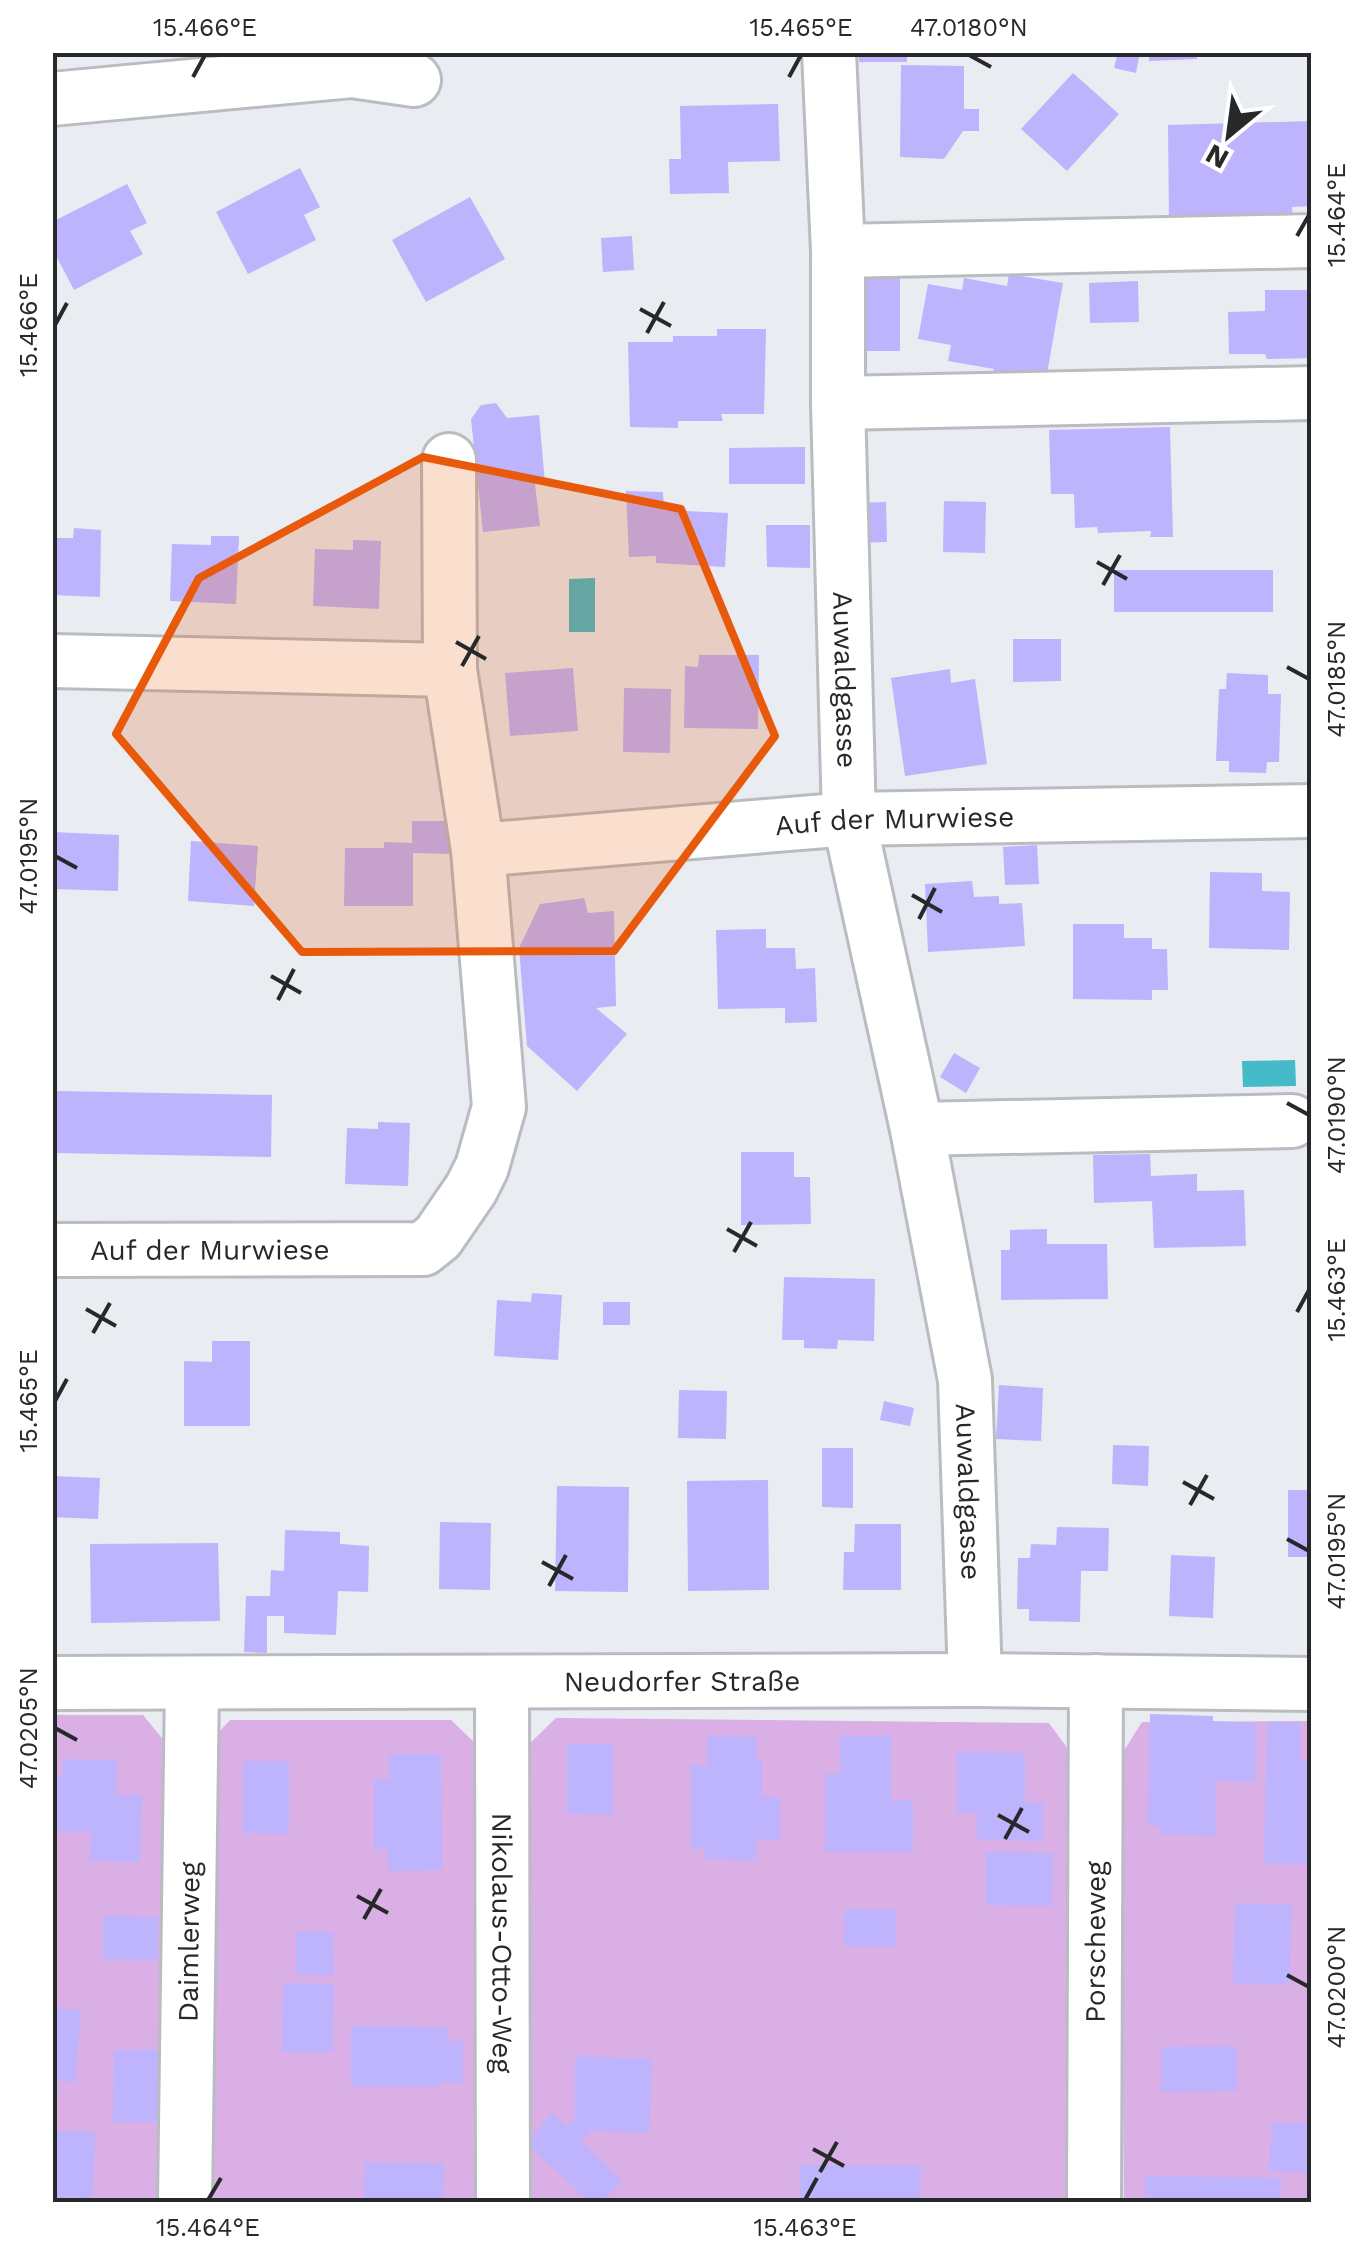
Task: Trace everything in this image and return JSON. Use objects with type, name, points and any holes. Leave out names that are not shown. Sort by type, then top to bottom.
[{"type":"street","name":"Auwaldgasse","points":[[829,52],[838,251],[849,820],[918,1128],[965,1380],[975,1680]]},
{"type":"street","points":[[52,100],[352,71],[414,80]]},
{"type":"street","points":[[838,251],[1312,240]]},
{"type":"street","points":[[838,403],[1312,392]]},
{"type":"street","name":"Auf der Murwiese","points":[[52,1250],[423,1249],[438,1237],[482,1167],[499,1107],[478,850],[450,670],[450,460]]},
{"type":"street","points":[[52,661],[450,670]]},
{"type":"street","name":"Auf der Murwiese","points":[[478,850],[849,820],[1312,811]]},
{"type":"street","points":[[918,1128],[1292,1120]]},
{"type":"street","name":"Neudorfer Straße","points":[[52,1683],[975,1680],[1312,1684]]},
{"type":"street","name":"Porscheweg","points":[[1094,2202],[1096,1681]]},
{"type":"street","name":"Daimlerweg","points":[[185,2202],[192,1683]]},
{"type":"street","name":"Nikolaus-Otto-Weg","points":[[502,1683],[503,2202]]},
{"type":"highlighted area","points":[[423,457],[681,509],[775,736],[614,951],[302,952],[116,734],[199,578]]},
{"type":"shaded area","points":[[52,1715],[143,1715],[170,1748],[165,2202],[53,2202]]},
{"type":"shaded area","points":[[556,1718],[1049,1723],[1073,1756],[1071,2171],[1066,2202],[528,2202],[525,1748]]},
{"type":"shaded area","points":[[230,1720],[451,1720],[474,1742],[477,2202],[204,2202],[207,1745]]},
{"type":"shaded area","points":[[1311,1721],[1311,2202],[1124,2202],[1120,1757],[1142,1722]]},
{"type":"water","points":[[595,578],[595,632],[569,632],[569,579]]},
{"type":"water","points":[[1295,1060],[1296,1086],[1243,1087],[1242,1061]]},
{"type":"building","points":[[859,52],[907,52],[907,62],[859,62]]},
{"type":"building","points":[[1118,52],[1140,52],[1136,73],[1114,68]]},
{"type":"building","points":[[1149,52],[1197,52],[1197,59],[1149,61]]},
{"type":"building","points":[[901,65],[964,66],[964,109],[979,109],[979,131],[963,131],[944,159],[900,157]]},
{"type":"building","points":[[1073,73],[1119,114],[1067,171],[1021,129]]},
{"type":"building","points":[[778,104],[780,161],[728,162],[729,193],[670,194],[669,159],[681,159],[680,106]]},
{"type":"building","points":[[1312,121],[1312,206],[1292,207],[1293,223],[1169,223],[1168,125]]},
{"type":"building","points":[[300,168],[320,207],[304,215],[316,240],[248,274],[216,212]]},
{"type":"building","points":[[127,184],[147,223],[130,231],[143,254],[74,290],[52,248],[52,222]]},
{"type":"building","points":[[470,197],[505,259],[426,302],[392,240]]},
{"type":"building","points":[[632,236],[634,270],[603,272],[601,238]]},
{"type":"building","points":[[862,268],[900,268],[900,351],[862,351]]},
{"type":"building","points":[[1009,274],[1063,283],[1045,385],[992,375],[994,369],[948,361],[951,345],[918,339],[928,284],[962,290],[964,278],[1007,286]]},
{"type":"building","points":[[1138,281],[1139,322],[1090,323],[1089,283]]},
{"type":"building","points":[[1265,290],[1312,290],[1312,358],[1267,359],[1265,354],[1229,354],[1228,312],[1265,311]]},
{"type":"building","points":[[717,329],[766,329],[764,414],[721,414],[723,421],[678,421],[678,428],[630,427],[628,342],[673,342],[673,336],[717,336]]},
{"type":"building","points":[[496,403],[507,418],[539,415],[545,483],[535,484],[540,526],[483,532],[471,419],[481,405]]},
{"type":"building","points":[[1170,427],[1173,537],[1150,537],[1151,531],[1098,533],[1097,527],[1075,528],[1074,494],[1051,494],[1049,430]]},
{"type":"building","points":[[805,447],[805,484],[729,484],[729,448]]},
{"type":"building","points":[[626,491],[663,492],[664,510],[728,513],[725,567],[656,563],[656,556],[629,557]]},
{"type":"building","points":[[944,501],[986,502],[985,553],[943,552]]},
{"type":"building","points":[[886,502],[887,542],[855,543],[854,503]]},
{"type":"building","points":[[766,525],[810,525],[810,568],[767,567]]},
{"type":"building","points":[[74,528],[101,530],[100,597],[52,595],[52,538],[73,538]]},
{"type":"building","points":[[211,536],[239,536],[236,604],[170,601],[172,544],[211,545]]},
{"type":"building","points":[[353,540],[381,541],[379,609],[313,606],[315,549],[353,550]]},
{"type":"building","points":[[1114,570],[1273,570],[1273,612],[1114,612]]},
{"type":"building","points":[[1013,639],[1061,639],[1061,681],[1013,682]]},
{"type":"building","points":[[699,655],[759,655],[758,729],[684,728],[685,666],[698,667]]},
{"type":"building","points":[[573,668],[578,731],[510,736],[505,673]]},
{"type":"building","points":[[950,669],[951,683],[975,679],[987,764],[905,776],[891,678]]},
{"type":"building","points":[[1227,673],[1268,675],[1268,694],[1281,694],[1279,762],[1267,762],[1266,773],[1229,772],[1229,761],[1216,761],[1219,689],[1226,689]]},
{"type":"building","points":[[624,688],[671,689],[670,753],[623,752]]},
{"type":"building","points":[[412,821],[454,821],[453,854],[413,853],[413,906],[344,906],[345,848],[384,848],[384,842],[412,843]]},
{"type":"building","points":[[53,832],[119,835],[118,891],[52,889]]},
{"type":"building","points":[[191,841],[258,846],[254,906],[188,901]]},
{"type":"building","points":[[1037,845],[1039,884],[1005,885],[1003,847]]},
{"type":"building","points":[[1210,872],[1262,873],[1262,891],[1290,892],[1289,950],[1209,948]]},
{"type":"building","points":[[972,881],[974,897],[999,896],[999,904],[1022,903],[1025,946],[928,952],[925,884]]},
{"type":"building","points":[[584,898],[588,913],[614,911],[616,1006],[596,1008],[627,1034],[577,1091],[527,1046],[519,948],[540,904]]},
{"type":"building","points":[[1073,924],[1124,924],[1124,938],[1152,938],[1152,949],[1167,949],[1168,990],[1152,990],[1152,1000],[1073,999]]},
{"type":"building","points":[[766,929],[766,948],[795,948],[796,969],[815,968],[817,1022],[785,1023],[785,1008],[718,1009],[716,930]]},
{"type":"building","points":[[954,1053],[980,1068],[966,1093],[940,1077]]},
{"type":"building","points":[[57,1091],[272,1095],[271,1157],[56,1153]]},
{"type":"building","points":[[378,1122],[410,1123],[408,1186],[345,1184],[347,1128],[378,1129]]},
{"type":"building","points":[[741,1152],[794,1152],[794,1177],[810,1177],[811,1224],[741,1225]]},
{"type":"building","points":[[1150,1154],[1151,1176],[1197,1174],[1197,1191],[1244,1190],[1246,1246],[1154,1248],[1152,1201],[1094,1203],[1093,1155]]},
{"type":"building","points":[[1047,1229],[1047,1244],[1107,1244],[1108,1299],[1001,1300],[1001,1250],[1010,1250],[1010,1230]]},
{"type":"building","points":[[784,1277],[875,1279],[874,1341],[838,1340],[837,1349],[804,1348],[804,1340],[782,1340]]},
{"type":"building","points":[[532,1293],[562,1295],[558,1360],[494,1356],[497,1300],[531,1302]]},
{"type":"building","points":[[603,1302],[630,1302],[630,1325],[603,1325]]},
{"type":"building","points":[[212,1341],[250,1341],[250,1426],[184,1426],[184,1361],[212,1362]]},
{"type":"building","points":[[999,1385],[1043,1388],[1041,1441],[996,1439]]},
{"type":"building","points":[[679,1390],[727,1391],[726,1439],[678,1438]]},
{"type":"building","points":[[884,1401],[914,1408],[910,1426],[880,1420]]},
{"type":"building","points":[[1113,1445],[1149,1446],[1148,1486],[1112,1484]]},
{"type":"building","points":[[822,1448],[853,1448],[853,1508],[822,1507]]},
{"type":"building","points":[[52,1476],[100,1478],[98,1519],[52,1517]]},
{"type":"building","points":[[768,1480],[769,1590],[688,1591],[687,1481]]},
{"type":"building","points":[[557,1486],[629,1487],[628,1592],[555,1591]]},
{"type":"building","points":[[1288,1490],[1312,1490],[1312,1557],[1288,1557]]},
{"type":"building","points":[[440,1522],[491,1523],[490,1590],[439,1589]]},
{"type":"building","points":[[855,1524],[901,1524],[901,1590],[843,1590],[844,1552],[854,1552]]},
{"type":"building","points":[[1057,1527],[1109,1528],[1108,1571],[1081,1571],[1080,1622],[1029,1621],[1029,1609],[1017,1609],[1018,1558],[1030,1558],[1031,1544],[1056,1545]]},
{"type":"building","points":[[285,1530],[340,1532],[340,1544],[369,1546],[368,1592],[338,1591],[336,1635],[284,1633],[284,1616],[267,1616],[267,1653],[244,1652],[246,1596],[270,1596],[271,1570],[284,1571]]},
{"type":"building","points":[[218,1543],[220,1621],[91,1623],[90,1544]]},
{"type":"building","points":[[1171,1555],[1215,1557],[1213,1618],[1169,1616]]},
{"type":"building","points":[[1150,1714],[1213,1716],[1213,1721],[1256,1723],[1255,1782],[1216,1781],[1215,1836],[1159,1834],[1159,1826],[1148,1825]]},
{"type":"building","points":[[1267,1722],[1300,1723],[1300,1760],[1312,1760],[1312,1864],[1264,1863]]},
{"type":"building","points":[[707,1736],[757,1737],[757,1761],[762,1760],[762,1797],[780,1798],[780,1840],[756,1839],[756,1860],[705,1859],[705,1849],[691,1849],[691,1765],[707,1765]]},
{"type":"building","points":[[840,1736],[891,1736],[891,1800],[913,1800],[913,1852],[825,1852],[825,1774],[840,1774]]},
{"type":"building","points":[[567,1744],[613,1744],[613,1815],[567,1814]]},
{"type":"building","points":[[957,1752],[1025,1753],[1025,1803],[1043,1803],[1043,1841],[977,1839],[977,1813],[957,1813]]},
{"type":"building","points":[[389,1754],[441,1754],[442,1870],[388,1871],[388,1849],[374,1849],[374,1779],[389,1779]]},
{"type":"building","points":[[63,1759],[117,1760],[116,1795],[142,1795],[140,1862],[90,1861],[91,1832],[52,1831],[52,1777],[62,1778]]},
{"type":"building","points":[[243,1761],[289,1761],[289,1834],[243,1833]]},
{"type":"building","points":[[986,1852],[1053,1853],[1052,1906],[986,1905]]},
{"type":"building","points":[[1235,1903],[1292,1905],[1289,1985],[1233,1983]]},
{"type":"building","points":[[845,1909],[896,1910],[895,1947],[844,1946]]},
{"type":"building","points":[[103,1916],[158,1917],[158,1960],[103,1959]]},
{"type":"building","points":[[296,1932],[333,1932],[334,1975],[296,1975]]},
{"type":"building","points":[[283,1983],[334,1984],[333,2052],[282,2052]]},
{"type":"building","points":[[52,2008],[81,2010],[75,2082],[52,2080]]},
{"type":"building","points":[[351,2026],[447,2027],[447,2041],[463,2041],[463,2083],[440,2083],[440,2087],[351,2087]]},
{"type":"building","points":[[1237,2046],[1237,2091],[1161,2092],[1161,2047]]},
{"type":"building","points":[[114,2050],[158,2050],[157,2122],[113,2122]]},
{"type":"building","points":[[575,2056],[652,2059],[649,2132],[591,2131],[581,2141],[622,2181],[602,2202],[590,2202],[526,2143],[552,2113],[567,2126],[575,2119]]},
{"type":"building","points":[[1272,2122],[1312,2124],[1312,2173],[1269,2171]]},
{"type":"building","points":[[52,2131],[95,2132],[93,2198],[52,2197]]},
{"type":"building","points":[[365,2162],[444,2164],[443,2202],[364,2202]]},
{"type":"building","points":[[800,2165],[921,2166],[920,2202],[799,2202]]},
{"type":"building","points":[[1145,2176],[1281,2178],[1281,2202],[1145,2202]]}]
